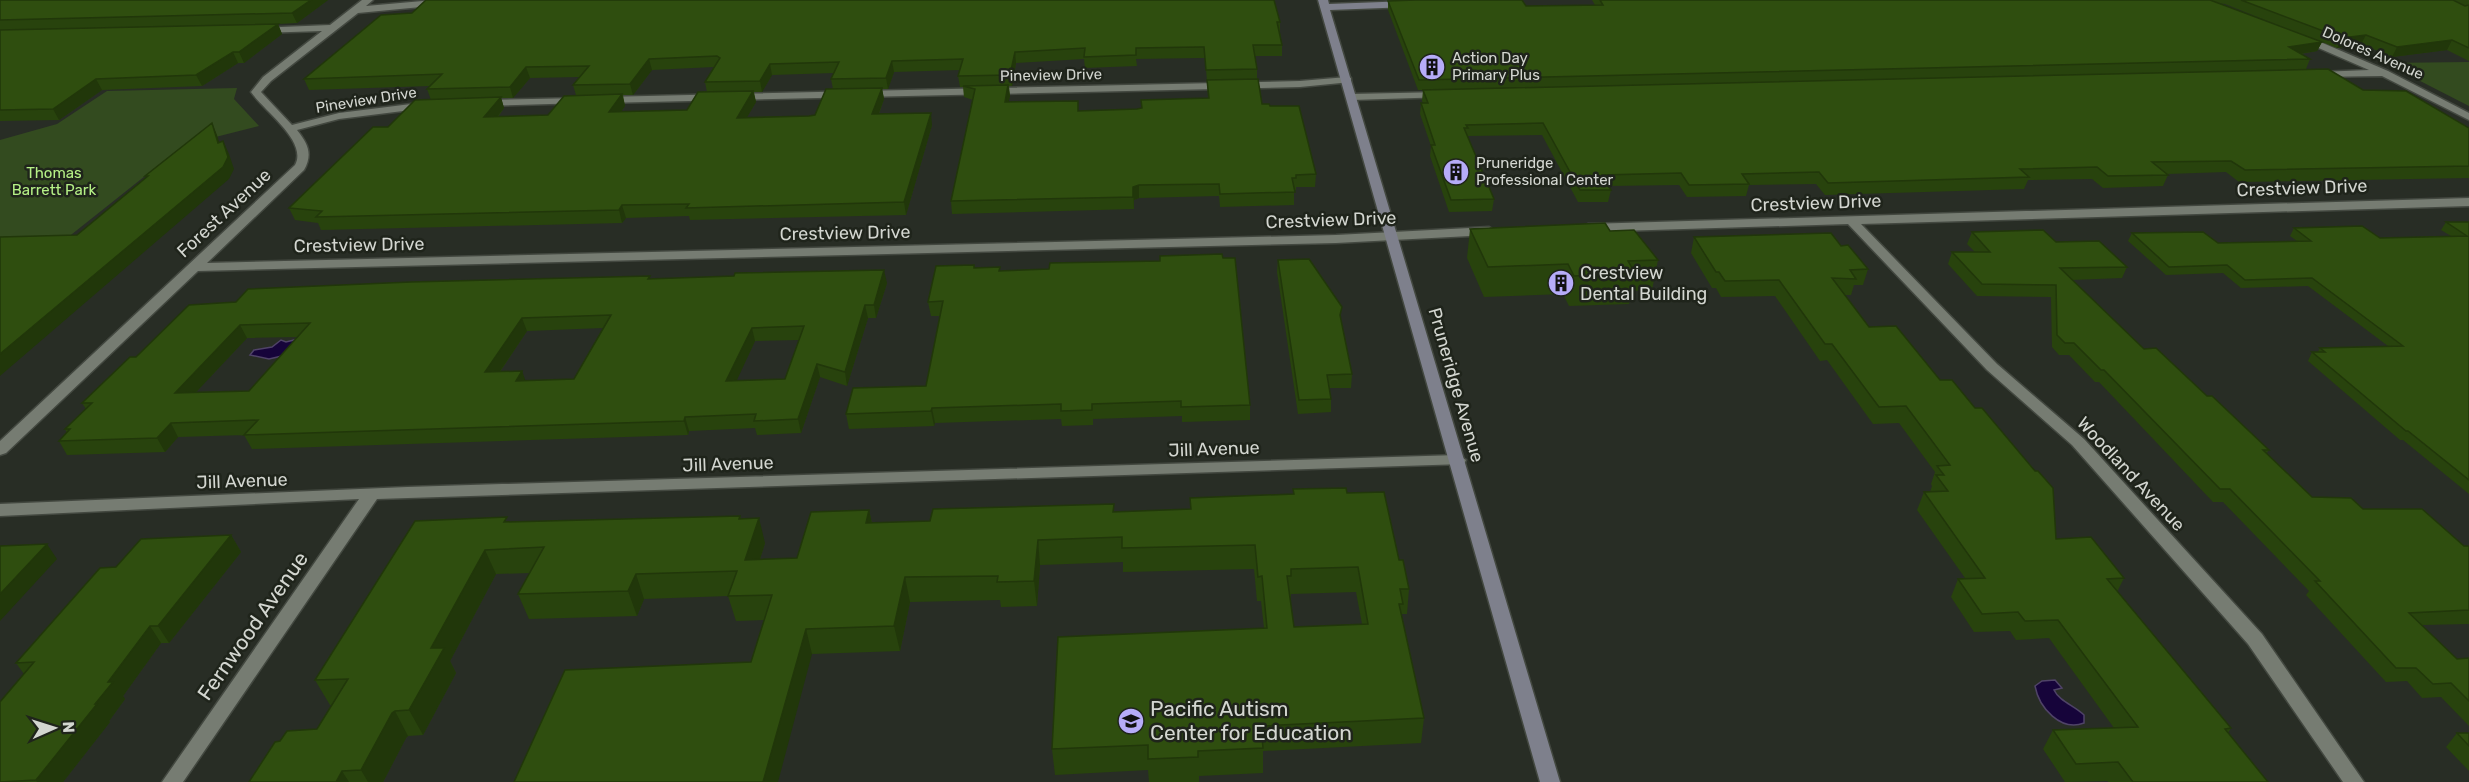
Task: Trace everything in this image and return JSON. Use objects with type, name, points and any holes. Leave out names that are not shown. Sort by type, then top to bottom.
[{"type":"main road","points":[[1324,3],[1421,3]]},
{"type":"main road","name":"Pruneridge Avenue","points":[[1324,3],[1551,782]]},
{"type":"street","name":"Forest Avenue","points":[[0,450],[298,170],[304,158],[303,147],[290,129],[256,92],[267,79],[368,0]]},
{"type":"street","points":[[355,10],[451,2]]},
{"type":"street","points":[[245,30],[332,28]]},
{"type":"street","name":"Dolores Avenue","points":[[2289,32],[2385,73],[2469,117]]},
{"type":"street","points":[[2310,75],[2385,73]]},
{"type":"street","name":"Pineview Drive","points":[[476,103],[1300,84],[1347,80]]},
{"type":"street","points":[[1352,97],[1451,95]]},
{"type":"street","name":"Pineview Drive","points":[[290,129],[339,116],[383,109],[443,104]]},
{"type":"street","name":"Crestview Drive","points":[[1574,228],[2469,202]]},
{"type":"street","name":"Woodland Avenue","points":[[1850,219],[1992,367],[2078,442],[2232,613],[2255,639],[2354,782]]},
{"type":"street","name":"Crestview Drive","points":[[194,267],[1331,239],[1507,230]]},
{"type":"street","name":"Jill Avenue","points":[[0,510],[371,495],[1458,460]]},
{"type":"street","name":"Fernwood Avenue","points":[[172,782],[371,495]]},
{"type":"green space","points":[[2469,62],[2469,106],[2385,63]]},
{"type":"green space","name":"Thomas Barrett Park","points":[[237,88],[234,99],[259,126],[184,145],[57,246],[0,248],[0,140],[57,124],[107,91]]},
{"type":"shaded area","points":[[298,339],[286,355],[269,359],[250,355],[254,350],[272,347],[281,340],[286,342]]},
{"type":"shaded area","points":[[2055,680],[2062,688],[2054,690],[2056,694],[2084,715],[2084,723],[2067,724],[2059,721],[2046,710],[2035,686],[2042,681]]},
{"type":"building","points":[[0,0],[311,0],[292,13],[0,20]]},
{"type":"building","points":[[426,0],[1274,0],[1280,22],[1277,22],[1282,45],[1253,45],[1257,69],[1206,70],[1204,47],[1136,48],[1136,55],[1084,57],[1085,48],[1015,52],[1010,75],[958,76],[963,59],[892,61],[886,78],[831,79],[839,62],[770,64],[760,81],[705,82],[720,58],[717,56],[649,59],[630,84],[573,85],[589,66],[526,67],[510,87],[427,89],[442,74],[304,79],[381,15],[412,13]]},
{"type":"building","points":[[1522,0],[1526,6],[1603,5],[1600,0],[2210,0],[2322,42],[2289,47],[2310,59],[1419,80],[1388,1]]},
{"type":"building","points":[[2241,0],[2453,0],[2465,6],[2469,5],[2469,48],[2452,40],[2397,47],[2366,35],[2342,38]]},
{"type":"building","points":[[278,24],[239,52],[233,52],[196,75],[96,79],[53,109],[0,110],[0,30]]},
{"type":"building","points":[[2328,69],[2363,90],[2406,91],[2469,128],[2469,166],[2245,170],[2231,161],[2152,162],[2168,175],[2108,176],[2097,167],[2020,169],[2029,177],[1828,183],[1819,172],[1742,174],[1749,184],[1689,185],[1681,173],[1602,175],[1611,190],[1580,190],[1543,123],[1466,125],[1468,128],[1464,128],[1494,199],[1451,200],[1431,145],[1435,145],[1421,103],[1428,103],[1423,90]]},
{"type":"building","points":[[1258,79],[1262,104],[1299,106],[1316,174],[1296,175],[1296,178],[1292,178],[1295,192],[1220,194],[1219,184],[1139,185],[1133,187],[1133,197],[951,201],[975,89],[963,86],[1008,85],[1005,102],[1078,101],[1078,111],[1137,109],[1142,108],[1141,100],[1209,98],[1207,80]]},
{"type":"building","points":[[882,88],[872,114],[931,113],[904,202],[686,208],[689,204],[622,205],[619,210],[316,217],[322,211],[289,208],[373,127],[388,127],[415,100],[501,97],[484,117],[548,115],[564,96],[622,94],[609,112],[687,110],[698,92],[753,91],[737,118],[815,115],[826,89]]},
{"type":"building","points":[[212,123],[218,143],[223,141],[228,157],[223,167],[0,354],[0,237],[77,235],[148,176],[145,176]]},
{"type":"building","points":[[2446,222],[2469,222],[2469,480],[2406,431],[2312,352],[2325,352],[2320,348],[2403,346],[2312,278],[2245,280],[2227,265],[2169,267],[2132,233],[2203,232],[2218,243],[2311,241],[2294,228],[2362,226],[2380,238],[2467,236]]},
{"type":"building","points":[[1605,223],[1610,231],[1634,230],[1658,260],[1628,261],[1635,273],[1574,276],[1568,264],[1488,267],[1470,229]]},
{"type":"building","points":[[2043,230],[2056,242],[2099,241],[2127,267],[2060,268],[2144,349],[2156,348],[2207,396],[2212,396],[2269,450],[2263,450],[2312,497],[2351,498],[2363,509],[2422,509],[2464,546],[2469,547],[2469,610],[2409,613],[2457,659],[2469,658],[2469,701],[2451,683],[2433,684],[2416,668],[2396,668],[2315,581],[2320,581],[2230,489],[2220,489],[2104,370],[2101,370],[2074,343],[2065,343],[2057,335],[2056,285],[1982,284],[1952,252],[1990,252],[1972,232]]},
{"type":"building","points":[[1831,233],[1841,246],[1848,245],[1868,269],[1850,270],[1856,279],[1832,278],[1869,327],[1896,326],[1940,380],[1952,380],[1975,408],[1982,408],[2035,471],[2038,471],[2053,488],[2056,539],[2091,537],[2124,578],[2107,579],[2231,728],[2225,729],[2268,782],[2133,782],[2118,762],[2076,764],[2053,730],[2138,727],[2058,620],[2025,621],[2018,612],[1982,614],[1958,579],[1985,578],[1924,492],[1948,491],[1936,475],[1944,475],[1937,466],[1950,465],[1906,406],[1879,407],[1832,344],[1825,344],[1779,280],[1725,281],[1719,272],[1716,272],[1694,237]]},
{"type":"building","points":[[1222,254],[1223,258],[1235,258],[1250,405],[1181,407],[1181,401],[1092,404],[1092,410],[1061,411],[1061,404],[932,408],[931,411],[846,414],[853,388],[926,386],[943,301],[928,302],[936,266],[1000,267],[999,271],[1049,269],[1050,263],[1160,261],[1160,256]]},
{"type":"building","points":[[1309,259],[1342,307],[1340,315],[1352,374],[1327,375],[1331,399],[1299,400],[1278,260]]},
{"type":"building","points":[[884,270],[874,305],[865,305],[845,372],[817,364],[798,419],[754,421],[756,414],[685,417],[684,421],[244,435],[258,420],[171,423],[157,438],[59,441],[70,429],[65,429],[92,403],[82,403],[130,357],[136,357],[189,305],[236,302],[248,289],[650,276],[648,279],[734,276],[735,273]],"holes":[[[611,315],[574,379],[516,381],[522,371],[485,372],[522,318]],[[310,323],[249,391],[175,393],[240,325]],[[804,326],[785,379],[726,381],[752,328]]]},
{"type":"building","points":[[1346,488],[1347,493],[1384,492],[1399,560],[1403,560],[1409,589],[1400,589],[1403,604],[1399,604],[1424,718],[1261,726],[1263,748],[1198,751],[1198,757],[1148,759],[1148,745],[1052,749],[1058,637],[1267,628],[1262,576],[1258,577],[1255,545],[1122,548],[1122,537],[1038,540],[1034,581],[997,582],[998,576],[905,577],[894,626],[806,629],[763,782],[514,782],[565,670],[751,662],[772,595],[728,596],[737,571],[636,574],[628,591],[518,594],[544,547],[485,550],[431,648],[444,648],[409,710],[392,713],[361,770],[342,771],[336,782],[249,782],[275,742],[280,741],[287,731],[317,729],[348,679],[315,680],[415,521],[507,517],[504,522],[740,516],[739,519],[759,518],[745,560],[797,558],[811,512],[869,510],[866,523],[930,521],[933,509],[1114,504],[1113,512],[1191,509],[1190,498],[1294,494],[1293,489]],"holes":[[[1358,567],[1368,624],[1294,627],[1287,576],[1291,576],[1291,569]]]},
{"type":"building","points":[[231,535],[158,626],[150,626],[108,682],[113,682],[95,704],[97,704],[36,780],[0,782],[0,702],[34,662],[16,663],[100,568],[116,567],[141,539]]},
{"type":"building","points":[[47,544],[0,594],[0,546]]},
{"type":"building","points":[[2457,733],[2469,733],[2469,746]]},
{"type":"place","name":"Action Day Primary Plus","points":[[1432,67]]},
{"type":"place","name":"Pruneridge Professional Center","points":[[1456,172]]},
{"type":"place","name":"Crestview Dental Building","points":[[1561,283]]},
{"type":"place","name":"Pacific Autism Center for Education","points":[[1131,721]]}]
